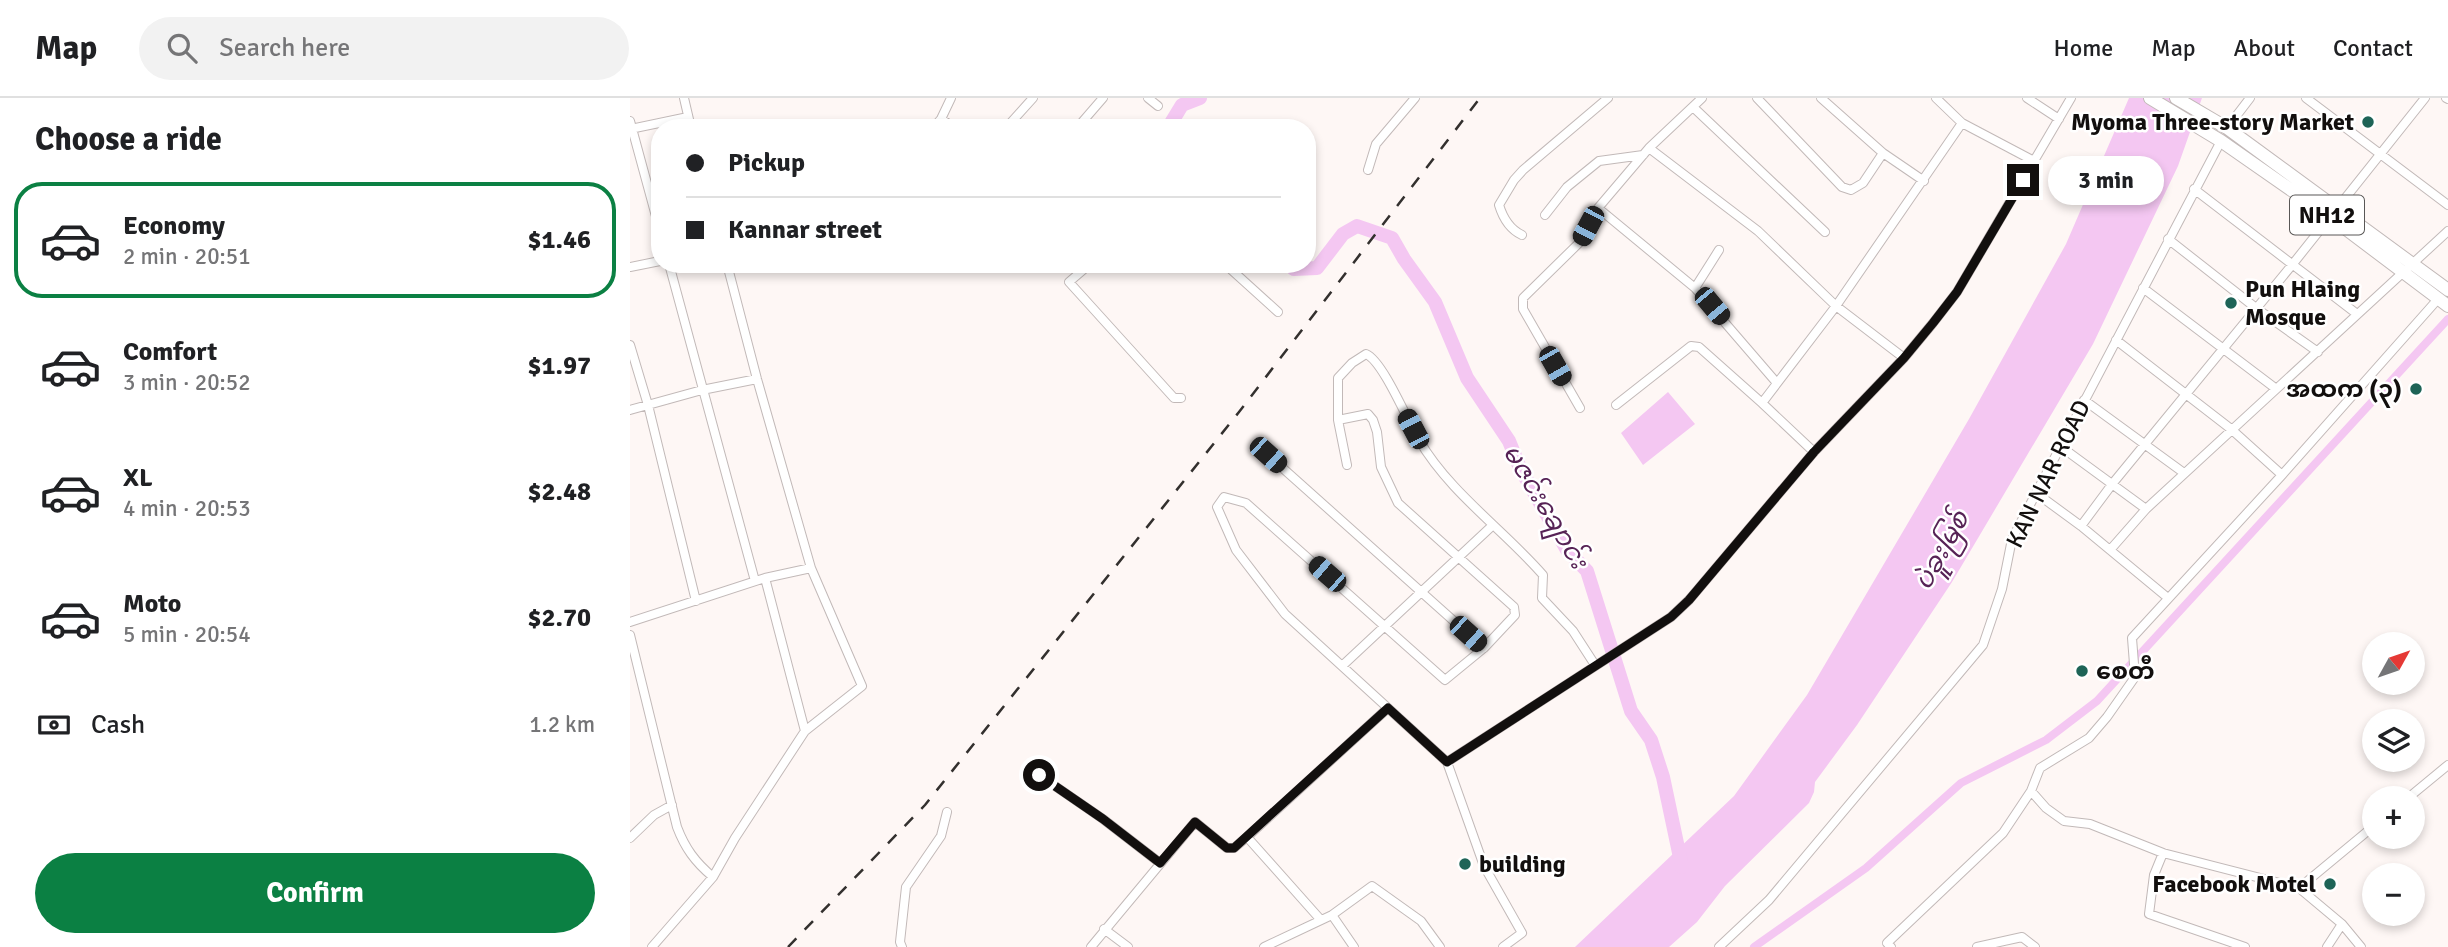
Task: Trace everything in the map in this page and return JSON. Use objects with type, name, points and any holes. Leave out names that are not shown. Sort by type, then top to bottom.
[{"type":"highway","name":"NH12","points":[[2150,98],[2220,132]]},
{"type":"highway","name":"NH12","points":[[2176,98],[2407,269],[2445,292]]},
{"type":"street","points":[[675,119],[688,117],[684,98]]},
{"type":"street","points":[[941,119],[951,98]]},
{"type":"street","points":[[1014,119],[1033,98]]},
{"type":"street","points":[[1085,119],[1103,98]]},
{"type":"street","points":[[1147,98],[1158,106]]},
{"type":"street","points":[[1368,170],[1376,144],[1415,98]]},
{"type":"street","points":[[1522,235],[1504,219],[1499,205],[1514,180],[1608,98]]},
{"type":"street","points":[[1580,408],[1523,309],[1523,298],[1579,243],[1598,208],[1646,152],[1702,98]]},
{"type":"street","points":[[1757,98],[1842,187],[1851,190],[1863,183],[1883,153]]},
{"type":"street","points":[[1821,98],[1883,153],[1924,181]]},
{"type":"street","points":[[1936,98],[1962,123],[2034,161]]},
{"type":"street","points":[[2027,98],[2059,119]]},
{"type":"street","points":[[1447,762],[1671,617],[1689,600],[1814,452],[1904,358],[1957,292],[2071,98]]},
{"type":"street","name":"KAN NAR ROAD","points":[[1718,947],[1769,900],[1983,645],[2002,589],[2012,539],[2194,189],[2220,132],[2250,98]]},
{"type":"street","points":[[2306,98],[2448,205]]},
{"type":"street","points":[[2081,526],[2113,482],[2425,98]]},
{"type":"street","points":[[1693,107],[1825,232]]},
{"type":"street","points":[[651,123],[631,126],[651,199]]},
{"type":"street","points":[[1762,403],[1836,306],[1962,123]]},
{"type":"street","points":[[1545,215],[1567,187],[1600,161],[1646,152],[1758,231],[1836,306],[1904,358]]},
{"type":"street","points":[[2194,189],[2357,314]]},
{"type":"street","points":[[1598,208],[1696,288],[1776,382]]},
{"type":"street","points":[[2110,550],[2146,509],[2184,473],[2448,231]]},
{"type":"street","points":[[2168,239],[2256,308],[2318,352]]},
{"type":"street","points":[[1696,288],[1719,250]]},
{"type":"street","points":[[630,267],[651,263]]},
{"type":"street","points":[[670,273],[755,581]]},
{"type":"street","points":[[652,947],[713,877],[805,731],[862,686],[811,568],[729,273]]},
{"type":"street","points":[[1080,273],[1069,282],[1174,398],[1181,398]]},
{"type":"street","points":[[1235,273],[1278,312]]},
{"type":"street","points":[[2143,288],[2275,388]]},
{"type":"street","points":[[1887,946],[2003,833],[2031,791],[2040,768],[2089,738],[2107,717],[2135,677],[2132,638],[2445,292]]},
{"type":"street","points":[[2116,340],[2231,429],[2282,475]]},
{"type":"street","points":[[630,345],[648,405],[696,601]]},
{"type":"street","points":[[1616,405],[1691,346],[1699,347],[1814,452]]},
{"type":"street","points":[[1347,465],[1338,420],[1338,378],[1352,363],[1366,354],[1372,356],[1421,443],[1447,476],[1543,575],[1542,598],[1573,631],[1598,664]]},
{"type":"street","points":[[630,410],[702,390],[757,379]]},
{"type":"street","points":[[2084,400],[2184,473]]},
{"type":"street","points":[[1338,420],[1368,414],[1377,432],[1381,467],[1398,503],[1514,607],[1515,615],[1483,648],[1445,680],[1246,503],[1224,497],[1217,507],[1236,550],[1285,614],[1447,762],[1484,866],[1522,933],[1503,947]]},
{"type":"street","points":[[2060,446],[2113,482],[2146,509]]},
{"type":"street","points":[[1268,455],[1483,648]]},
{"type":"street","points":[[2036,494],[2081,526],[2168,598]]},
{"type":"street","points":[[1342,666],[1493,525]]},
{"type":"street","points":[[630,622],[765,578],[811,568]]},
{"type":"street","points":[[765,578],[805,731]]},
{"type":"street","points":[[630,635],[685,847],[698,865],[713,877]]},
{"type":"street","points":[[1091,947],[1195,822],[1227,848],[1234,848],[1388,708]]},
{"type":"street","points":[[2423,786],[2448,765]]},
{"type":"street","points":[[1039,775],[1160,863]]},
{"type":"street","points":[[2031,791],[2046,808],[2064,821],[2090,824],[2163,853],[2299,888],[2342,924],[2361,947]]},
{"type":"street","points":[[630,838],[654,815],[672,805]]},
{"type":"street","points":[[902,947],[900,943],[906,887],[941,836],[947,812]]},
{"type":"street","points":[[2299,888],[2362,836]]},
{"type":"street","points":[[1247,838],[1320,919]]},
{"type":"street","points":[[2163,853],[2154,875],[2148,914],[2245,947]]},
{"type":"street","points":[[1264,947],[1332,915],[1372,886],[1421,921],[1440,947]]},
{"type":"street","points":[[1332,915],[1354,947]]},
{"type":"street","points":[[2327,947],[2342,924]]},
{"type":"street","points":[[1104,929],[1128,947]]},
{"type":"street","points":[[1977,947],[2022,937],[2035,947]]},
{"type":"water","name":"ပဲခူးမြစ်","points":[[2129,98],[2202,98],[2178,166],[2093,344],[1952,582],[1857,725],[1815,782],[1809,803],[1725,886],[1697,922],[1669,947],[1575,947],[1734,796],[1807,695],[1969,419],[2066,244]]},
{"type":"water","points":[[1668,392],[1695,424],[1643,465],[1621,433]]},
{"type":"waterway","name":"မဇင်းချောင်း","points":[[1173,119],[1182,105],[1200,98]]},
{"type":"waterway","name":"မဇင်းချောင်း","points":[[1316,268],[1343,234],[1357,226],[1392,238],[1435,302],[1467,378],[1509,441],[1520,468],[1567,550],[1587,571],[1631,711],[1651,740],[1663,777],[1682,867]]},
{"type":"waterway","points":[[1754,947],[1866,868],[1961,783],[2046,740],[2097,701],[2448,319]]},
{"type":"railway","points":[[788,947],[925,805],[1239,412],[1480,98]]},
{"type":"place","name":"Myoma Three-story Market","points":[[2368,122]]},
{"type":"place","name":"Pun Hlaing Mosque","points":[[2231,303]]},
{"type":"place","name":"အထက (၃)","points":[[2416,389]]},
{"type":"place","name":"စေတီ","points":[[2082,671]]},
{"type":"place","name":"building","points":[[1465,864]]},
{"type":"place","name":"Facebook Motel","points":[[2330,884]]},
{"type":"route","points":[[1039,775],[1160,863],[1195,822],[1227,848],[1234,848],[1388,708],[1447,762],[1671,617],[1689,600],[1814,452],[1904,358],[1933,323],[1957,292],[2023,180]]}]
